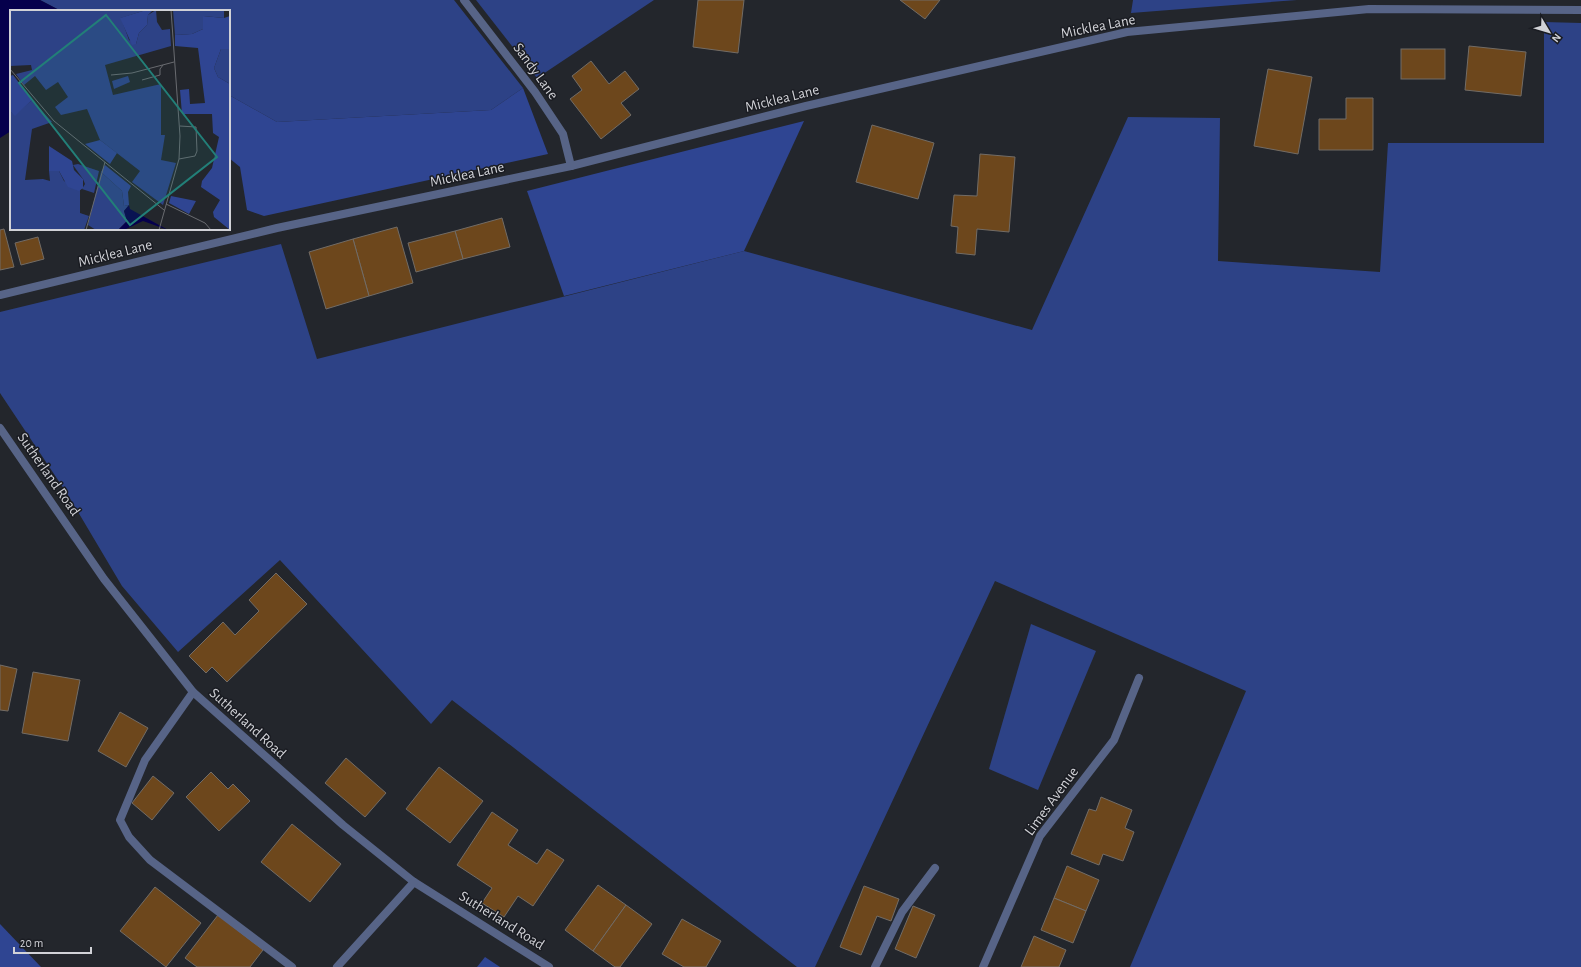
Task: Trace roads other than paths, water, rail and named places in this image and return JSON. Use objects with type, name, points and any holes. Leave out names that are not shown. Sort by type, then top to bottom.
[{"type":"street","name":"Sandy Lane","points":[[464,0],[543,104],[563,134],[571,166]]},
{"type":"street","name":"Micklea Lane","points":[[0,295],[276,228],[571,166],[806,106],[1127,32],[1369,10],[1581,10]]},
{"type":"street","name":"Sutherland Road","points":[[0,428],[104,579],[192,692],[342,825],[414,882],[549,967]]},
{"type":"street","name":"Limes Avenue","points":[[983,967],[1040,836],[1114,740],[1139,678]]},
{"type":"street","points":[[192,692],[145,760],[120,820],[130,837],[150,860],[292,967]]},
{"type":"street","points":[[875,967],[902,912],[935,868]]},
{"type":"street","points":[[337,967],[414,882]]}]
